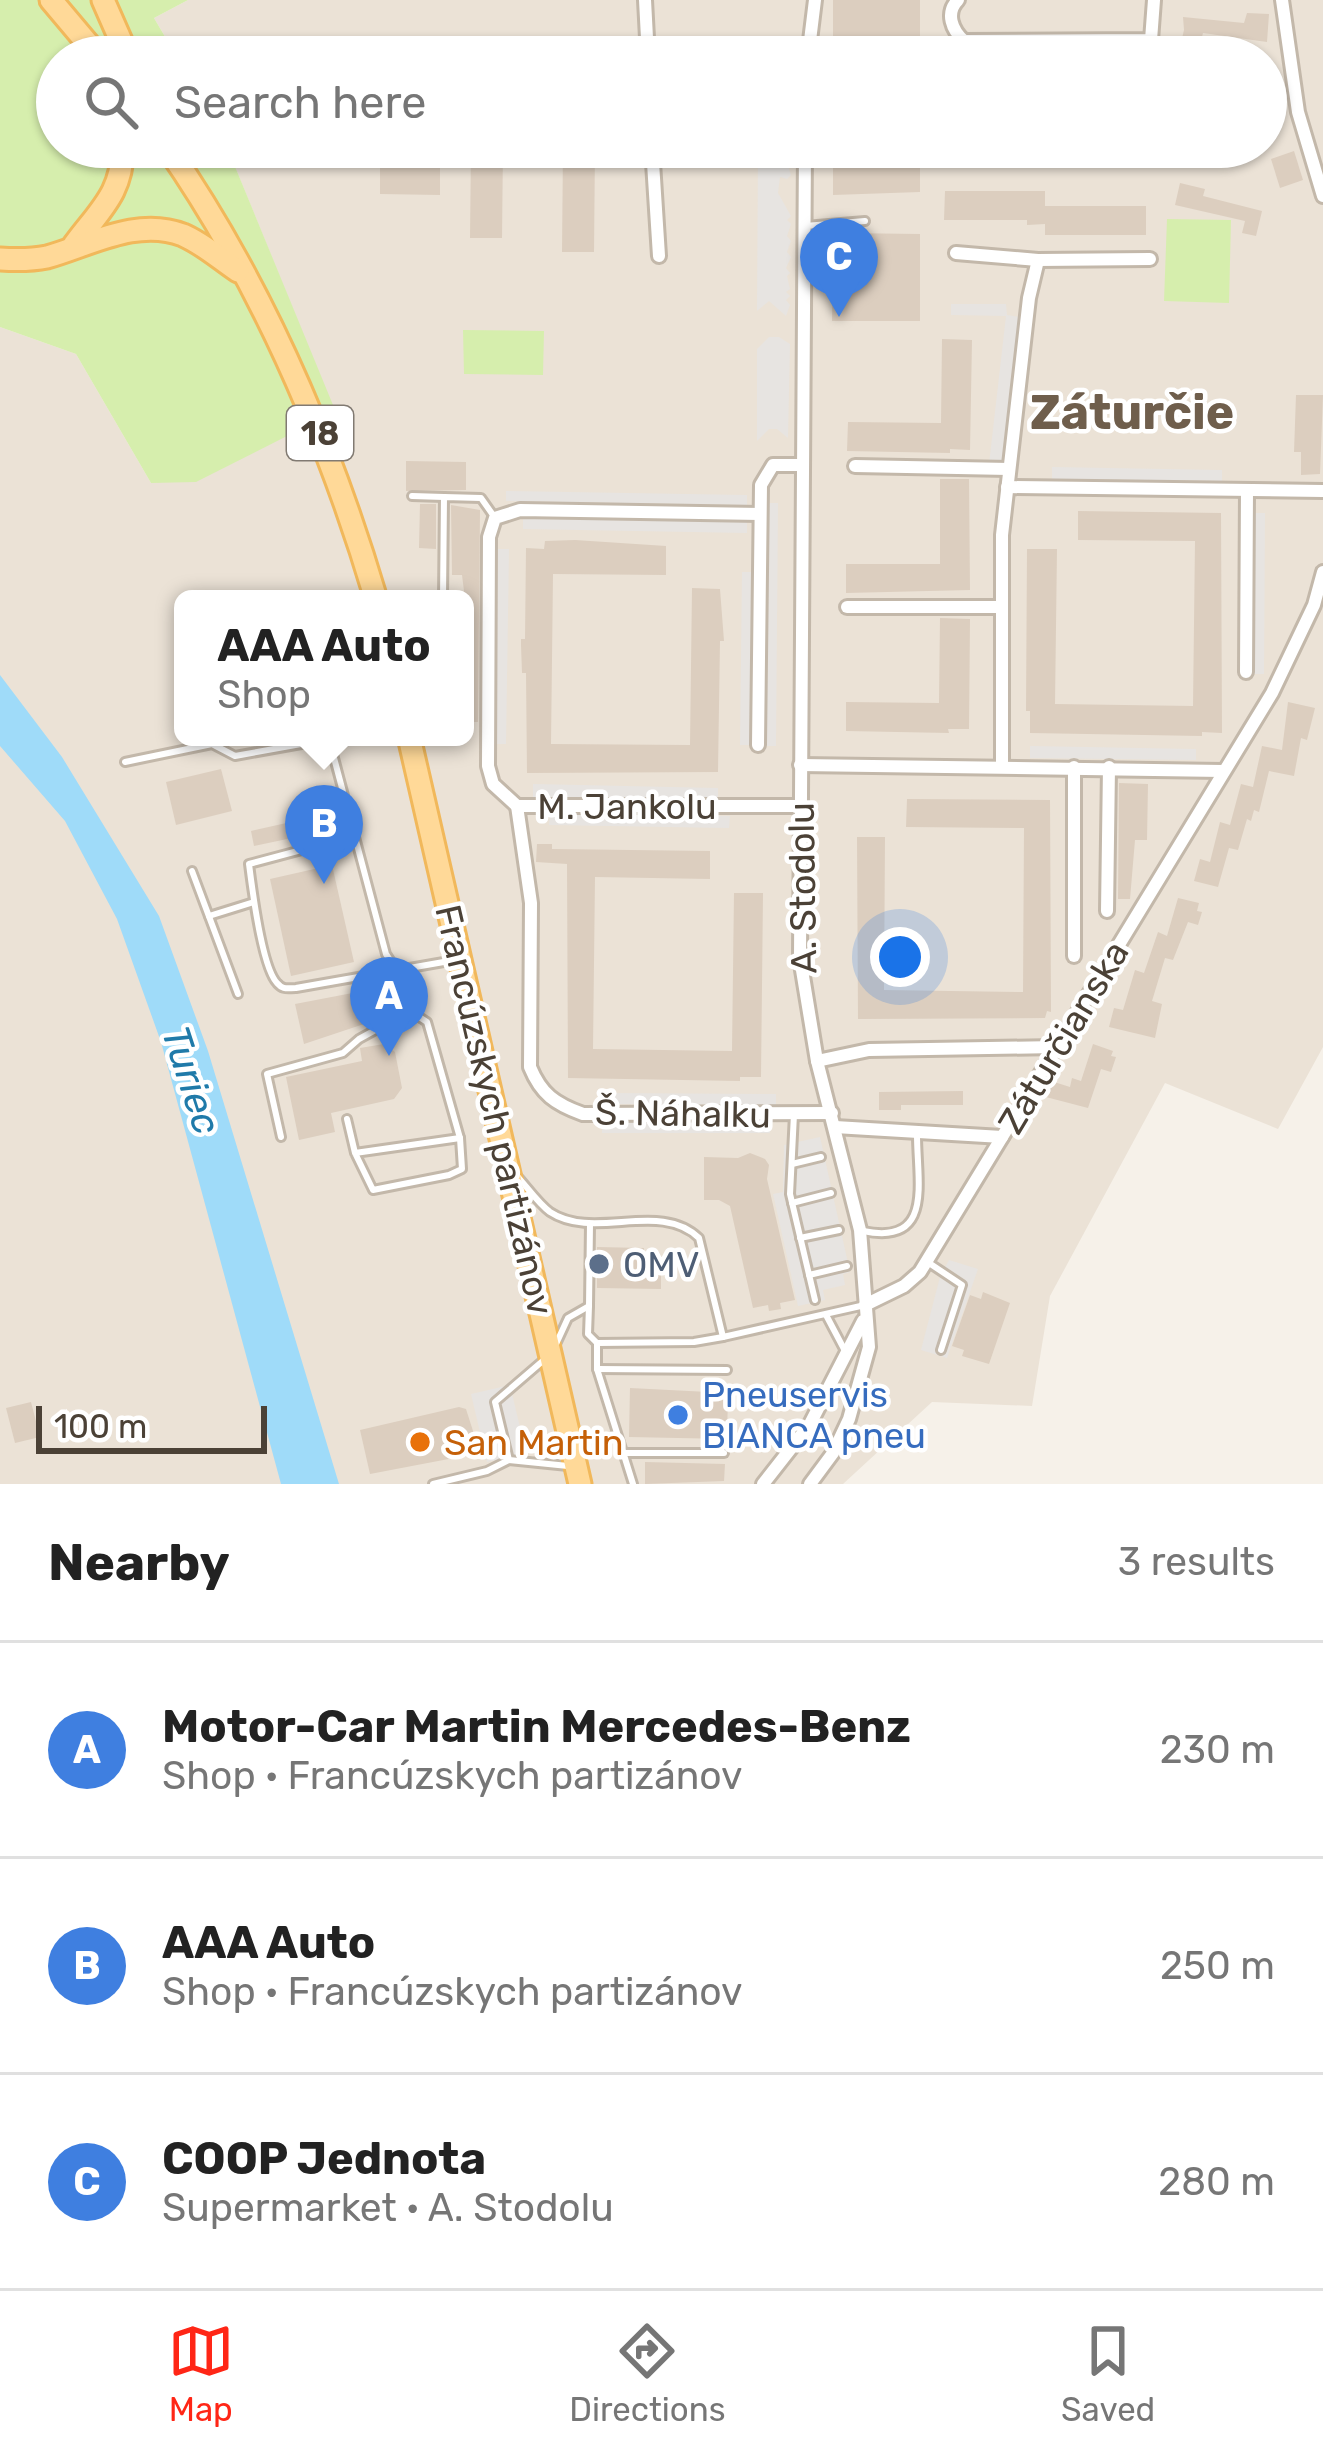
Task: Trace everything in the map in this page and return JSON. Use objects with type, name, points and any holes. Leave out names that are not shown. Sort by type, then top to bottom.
[{"type":"main road","points":[[51,0],[81,36]]},
{"type":"main road","points":[[104,0],[119,36]]},
{"type":"main road","points":[[74,245],[115,193],[121,168]]},
{"type":"main road","name":"18","points":[[180,168],[243,274],[328,452],[373,590]]},
{"type":"main road","points":[[0,260],[48,256],[135,230],[161,230],[196,242],[243,274]]},
{"type":"main road","name":"Francúzskych partizánov","points":[[411,746],[580,1478]]},
{"type":"street","points":[[645,0],[647,36]]},
{"type":"street","points":[[811,36],[815,0]]},
{"type":"street","points":[[958,0],[951,18],[958,36]]},
{"type":"street","points":[[1151,36],[1154,0]]},
{"type":"street","points":[[1282,0],[1298,112],[1323,196]]},
{"type":"street","points":[[653,168],[659,256]]},
{"type":"street","name":"A. Stodolu","points":[[806,168],[800,958],[818,1060],[860,1230],[866,1271],[864,1312]]},
{"type":"street","points":[[956,254],[1038,260],[1150,259]]},
{"type":"street","points":[[1002,766],[1006,487],[1029,298],[1038,260]]},
{"type":"street","points":[[758,746],[761,484],[773,465],[803,465]]},
{"type":"street","points":[[855,466],[1009,469]]},
{"type":"street","points":[[1006,487],[1323,491]]},
{"type":"street","points":[[1246,672],[1247,491]]},
{"type":"street","points":[[495,518],[520,510],[760,514]]},
{"type":"street","name":"M. Jankolu","points":[[495,518],[489,537],[488,766],[493,784],[517,806],[800,806]]},
{"type":"street","name":"Záturčianska","points":[[864,1312],[904,1286],[926,1262],[1272,693],[1314,605],[1323,572]]},
{"type":"street","points":[[847,607],[1002,607]]},
{"type":"street","points":[[800,765],[1223,771]]},
{"type":"street","points":[[1074,767],[1075,956]]},
{"type":"street","points":[[1107,910],[1109,767]]},
{"type":"street","name":"Š. Náhalku","points":[[517,806],[531,903],[530,1067],[538,1088],[563,1107],[583,1114],[794,1114],[917,1132],[1002,1137]]},
{"type":"street","points":[[818,1060],[869,1049],[1057,1047]]},
{"type":"street","points":[[763,1484],[810,1424],[864,1312]]},
{"type":"street","points":[[810,1484],[833,1453],[861,1388],[869,1347],[864,1312]]},
{"type":"lane","points":[[805,226],[865,221]]},
{"type":"lane","points":[[412,496],[481,498],[495,518]]},
{"type":"lane","points":[[442,590],[444,497]]},
{"type":"lane","points":[[125,762],[202,746]]},
{"type":"lane","points":[[216,746],[235,756],[290,746]]},
{"type":"lane","points":[[331,746],[386,954],[410,1010],[427,1022],[460,1138],[462,1169],[374,1190],[355,1154],[347,1119]]},
{"type":"lane","points":[[354,836],[249,864],[273,979],[286,988],[458,959]]},
{"type":"lane","points":[[192,871],[238,994]]},
{"type":"lane","points":[[209,916],[254,902]]},
{"type":"lane","points":[[280,1136],[267,1074],[343,1053],[358,1039],[410,1010]]},
{"type":"lane","points":[[794,1114],[792,1203],[814,1300]]},
{"type":"lane","points":[[860,1230],[886,1236],[911,1225],[917,1213],[917,1132]]},
{"type":"lane","points":[[355,1154],[460,1138]]},
{"type":"lane","points":[[792,1164],[821,1157]]},
{"type":"lane","points":[[509,1167],[552,1214],[590,1224],[672,1223],[693,1231],[699,1238],[723,1337]]},
{"type":"lane","points":[[792,1203],[831,1192]]},
{"type":"lane","points":[[590,1224],[588,1334],[597,1343],[597,1369],[633,1484]]},
{"type":"lane","points":[[800,1238],[839,1230]]},
{"type":"lane","points":[[926,1262],[962,1285],[941,1350]]},
{"type":"lane","points":[[809,1275],[847,1266]]},
{"type":"lane","points":[[508,1460],[495,1402],[553,1352],[568,1318],[589,1306]]},
{"type":"lane","points":[[597,1343],[694,1342],[826,1315],[864,1312]]},
{"type":"lane","points":[[826,1315],[845,1351]]},
{"type":"lane","points":[[597,1369],[728,1370]]},
{"type":"lane","points":[[625,1453],[724,1453]]},
{"type":"lane","points":[[433,1484],[487,1471],[508,1460],[580,1478]]},
{"type":"shaded area","points":[[188,0],[1323,0],[1323,1047],[1278,1129],[1165,1083],[1050,1296],[1032,1406],[932,1402],[843,1484],[0,1484],[0,327],[76,354],[151,483],[332,405],[236,168],[1287,168],[1287,36],[165,36],[154,18]]},
{"type":"shaded area","points":[[758,168],[789,168],[791,175],[780,177],[778,193],[791,216],[787,252],[791,257],[786,268],[790,305],[786,316],[769,301],[757,311]]},
{"type":"shaded area","points":[[951,304],[1006,304],[1007,315],[1019,317],[1002,465],[989,464],[1006,316],[951,315]]},
{"type":"shaded area","points":[[769,337],[790,344],[788,438],[769,429],[757,441],[757,349]]},
{"type":"shaded area","points":[[1052,467],[1222,470],[1222,481],[1052,479]]},
{"type":"shaded area","points":[[506,491],[747,495],[747,505],[506,501]]},
{"type":"shaded area","points":[[767,503],[778,503],[776,746],[765,746]]},
{"type":"shaded area","points":[[1253,513],[1265,513],[1264,674],[1252,674]]},
{"type":"shaded area","points":[[523,517],[747,521],[747,533],[523,529]]},
{"type":"shaded area","points":[[497,549],[509,549],[506,744],[495,744]]},
{"type":"shaded area","points":[[742,572],[754,572],[752,745],[740,745]]},
{"type":"shaded area","points":[[1030,746],[1196,749],[1196,760],[1030,758]]},
{"type":"shaded area","points":[[533,784],[718,788],[718,800],[533,797]]},
{"type":"shaded area","points":[[550,813],[730,816],[729,828],[549,825]]},
{"type":"shaded area","points":[[601,1093],[776,1094],[776,1105],[601,1104]]},
{"type":"shaded area","points":[[602,1122],[770,1122],[770,1133],[602,1133]]},
{"type":"shaded area","points":[[820,1137],[850,1272],[843,1274],[845,1285],[823,1290],[825,1300],[798,1306],[773,1194],[783,1192],[784,1145]]},
{"type":"shaded area","points":[[949,1260],[978,1269],[947,1358],[921,1350]]},
{"type":"shaded area","points":[[510,1385],[526,1453],[487,1462],[471,1394]]},
{"type":"green space","points":[[0,0],[188,0],[154,18],[165,36],[36,36],[36,168],[236,168],[333,405],[289,435],[196,482],[151,483],[76,354],[0,327]]},
{"type":"green space","points":[[1167,219],[1231,220],[1229,303],[1164,301]]},
{"type":"green space","points":[[463,330],[544,331],[543,375],[464,374]]},
{"type":"water","name":"Turiec","points":[[0,675],[62,757],[159,916],[208,1051],[339,1484],[281,1484],[161,1042],[117,919],[65,821],[0,746]]},
{"type":"building","points":[[833,0],[920,0],[920,36],[833,36]]},
{"type":"building","points":[[1247,13],[1269,14],[1267,36],[1183,36],[1183,17],[1244,23]]},
{"type":"building","points":[[1294,151],[1303,180],[1280,188],[1274,168],[1287,168],[1287,153]]},
{"type":"building","points":[[380,168],[440,168],[440,195],[380,194]]},
{"type":"building","points":[[471,168],[503,168],[502,238],[470,238]]},
{"type":"building","points":[[563,168],[595,168],[594,252],[562,252]]},
{"type":"building","points":[[833,168],[920,168],[920,192],[833,195]]},
{"type":"building","points":[[1180,183],[1205,189],[1203,196],[1262,211],[1256,236],[1242,233],[1245,221],[1175,205]]},
{"type":"building","points":[[945,191],[1045,191],[1045,206],[1146,206],[1146,235],[1045,235],[1045,224],[1027,225],[1027,220],[944,220]]},
{"type":"building","points":[[844,233],[920,234],[920,321],[832,321],[833,259],[844,258]]},
{"type":"building","points":[[942,339],[972,340],[970,450],[847,451],[848,422],[941,423]]},
{"type":"building","points":[[1296,395],[1323,395],[1320,474],[1301,475],[1301,452],[1294,452]]},
{"type":"building","points":[[406,461],[466,462],[466,490],[406,491]]},
{"type":"building","points":[[940,479],[969,479],[970,590],[846,593],[846,564],[940,564]]},
{"type":"building","points":[[420,504],[436,504],[436,549],[419,548]]},
{"type":"building","points":[[451,505],[480,510],[478,722],[474,722],[474,590],[464,590],[462,575],[452,575]]},
{"type":"building","points":[[1078,511],[1221,513],[1222,733],[1030,733],[1030,711],[1026,711],[1027,549],[1057,549],[1055,704],[1193,706],[1195,541],[1078,540]]},
{"type":"building","points":[[545,541],[666,546],[666,575],[553,574],[551,744],[690,745],[692,588],[720,589],[724,641],[720,641],[718,772],[527,773],[526,673],[522,673],[521,645],[525,639],[526,548],[544,549]]},
{"type":"building","points":[[940,618],[970,619],[969,729],[948,729],[949,733],[846,731],[846,702],[939,703]]},
{"type":"building","points":[[1288,702],[1315,708],[1307,740],[1301,738],[1294,776],[1269,771],[1259,812],[1254,810],[1251,821],[1247,819],[1238,850],[1229,848],[1218,887],[1194,881],[1200,859],[1210,862],[1220,822],[1230,825],[1241,784],[1253,787],[1262,746],[1282,750]]},
{"type":"building","points":[[221,769],[232,811],[176,825],[166,782]]},
{"type":"building","points":[[1119,783],[1148,784],[1147,840],[1135,840],[1130,899],[1118,899]]},
{"type":"building","points":[[907,799],[1050,800],[1051,1012],[1045,1018],[858,1019],[857,837],[885,837],[884,990],[1023,992],[1024,828],[906,827]]},
{"type":"building","points":[[322,815],[325,831],[254,846],[251,831]]},
{"type":"building","points":[[537,844],[552,844],[552,849],[710,851],[710,879],[595,877],[593,1049],[732,1051],[734,893],[763,893],[761,1077],[740,1077],[740,1081],[568,1078],[567,864],[536,862]]},
{"type":"building","points":[[332,865],[354,962],[291,976],[270,879]]},
{"type":"building","points":[[1178,898],[1199,903],[1197,911],[1202,912],[1198,925],[1188,922],[1173,960],[1165,958],[1152,1001],[1162,1004],[1155,1038],[1109,1027],[1114,1008],[1123,1010],[1135,970],[1144,973],[1158,932],[1167,936]]},
{"type":"building","points":[[363,991],[370,1022],[304,1044],[295,1004]]},
{"type":"building","points":[[384,1044],[395,1052],[402,1088],[394,1099],[331,1113],[335,1132],[299,1140],[286,1077],[362,1061],[360,1048]]},
{"type":"building","points":[[1093,1044],[1113,1051],[1111,1056],[1116,1057],[1111,1072],[1101,1069],[1088,1108],[1042,1096],[1051,1081],[1070,1087],[1072,1078],[1081,1081]]},
{"type":"building","points":[[963,1091],[963,1105],[901,1105],[901,1110],[879,1110],[879,1092]]},
{"type":"building","points":[[750,1153],[769,1165],[767,1179],[795,1300],[769,1311],[768,1305],[753,1308],[730,1206],[704,1200],[704,1157],[738,1158]]},
{"type":"building","points":[[597,1247],[644,1248],[644,1258],[661,1258],[661,1289],[597,1288]]},
{"type":"building","points":[[983,1292],[1010,1303],[989,1364],[962,1356],[964,1350],[952,1346],[970,1295],[981,1299]]},
{"type":"building","name":"Pneuservis BIANCA pneu","points":[[630,1388],[728,1393],[727,1439],[629,1437]]},
{"type":"building","points":[[31,1402],[40,1437],[15,1443],[6,1408]]},
{"type":"building","name":"San Martin","points":[[466,1409],[480,1453],[370,1474],[360,1430]]},
{"type":"building","points":[[645,1462],[725,1464],[724,1481],[645,1484]]},
{"type":"place","name":"COOP Jednota","points":[[839,317]]},
{"type":"place","name":"AAA Auto","points":[[324,884]]},
{"type":"place","name":"Motor-Car Martin Mercedes-Benz","points":[[389,1056]]},
{"type":"place","name":"OMV","points":[[599,1264]]},
{"type":"place","name":"Pneuservis BIANCA pneu","points":[[678,1415]]},
{"type":"place","name":"San Martin","points":[[420,1442]]},
{"type":"district","name":"Záturčie","points":[[1132,412]]}]
